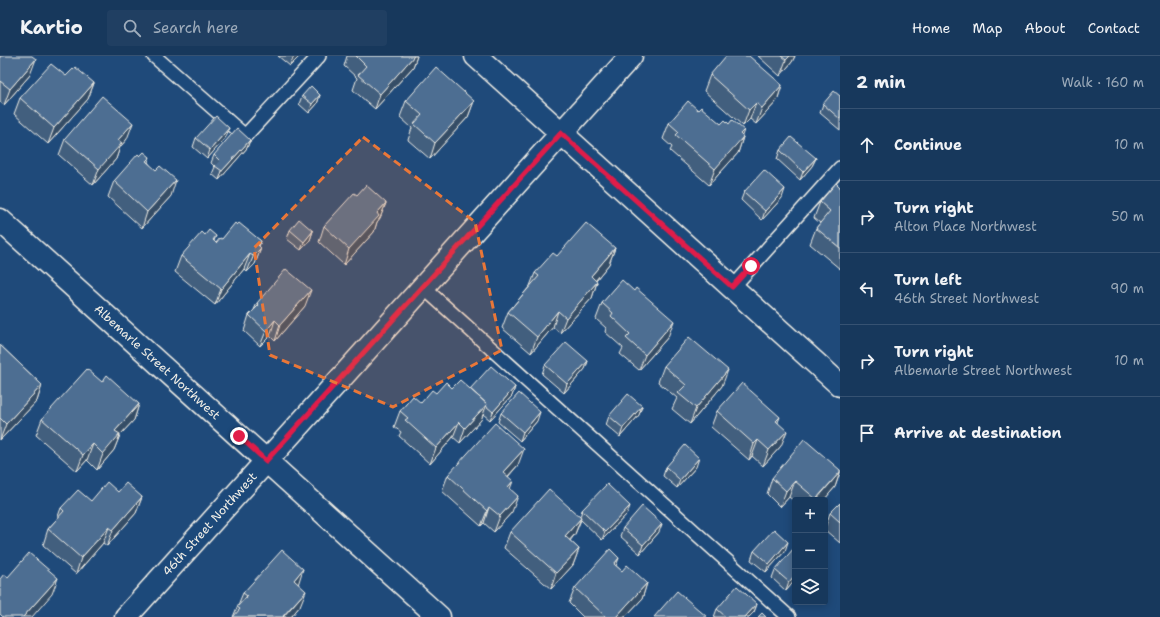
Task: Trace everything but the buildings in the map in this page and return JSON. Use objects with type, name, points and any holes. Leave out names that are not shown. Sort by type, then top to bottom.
[{"type":"street","points":[[476,56],[840,385]]},
{"type":"street","name":"46th Street Northwest","points":[[126,617],[631,56]]},
{"type":"street","name":"Albemarle Street Northwest","points":[[0,220],[439,617]]},
{"type":"lane","points":[[154,56],[245,136],[319,56]]},
{"type":"lane","points":[[732,287],[840,168]]},
{"type":"lane","points":[[423,287],[789,617]]},
{"type":"highlighted area","points":[[363,137],[475,222],[502,350],[393,407],[270,355],[254,248]]},
{"type":"route","points":[[239,436],[266,461],[561,133],[732,287],[751,266]]}]
